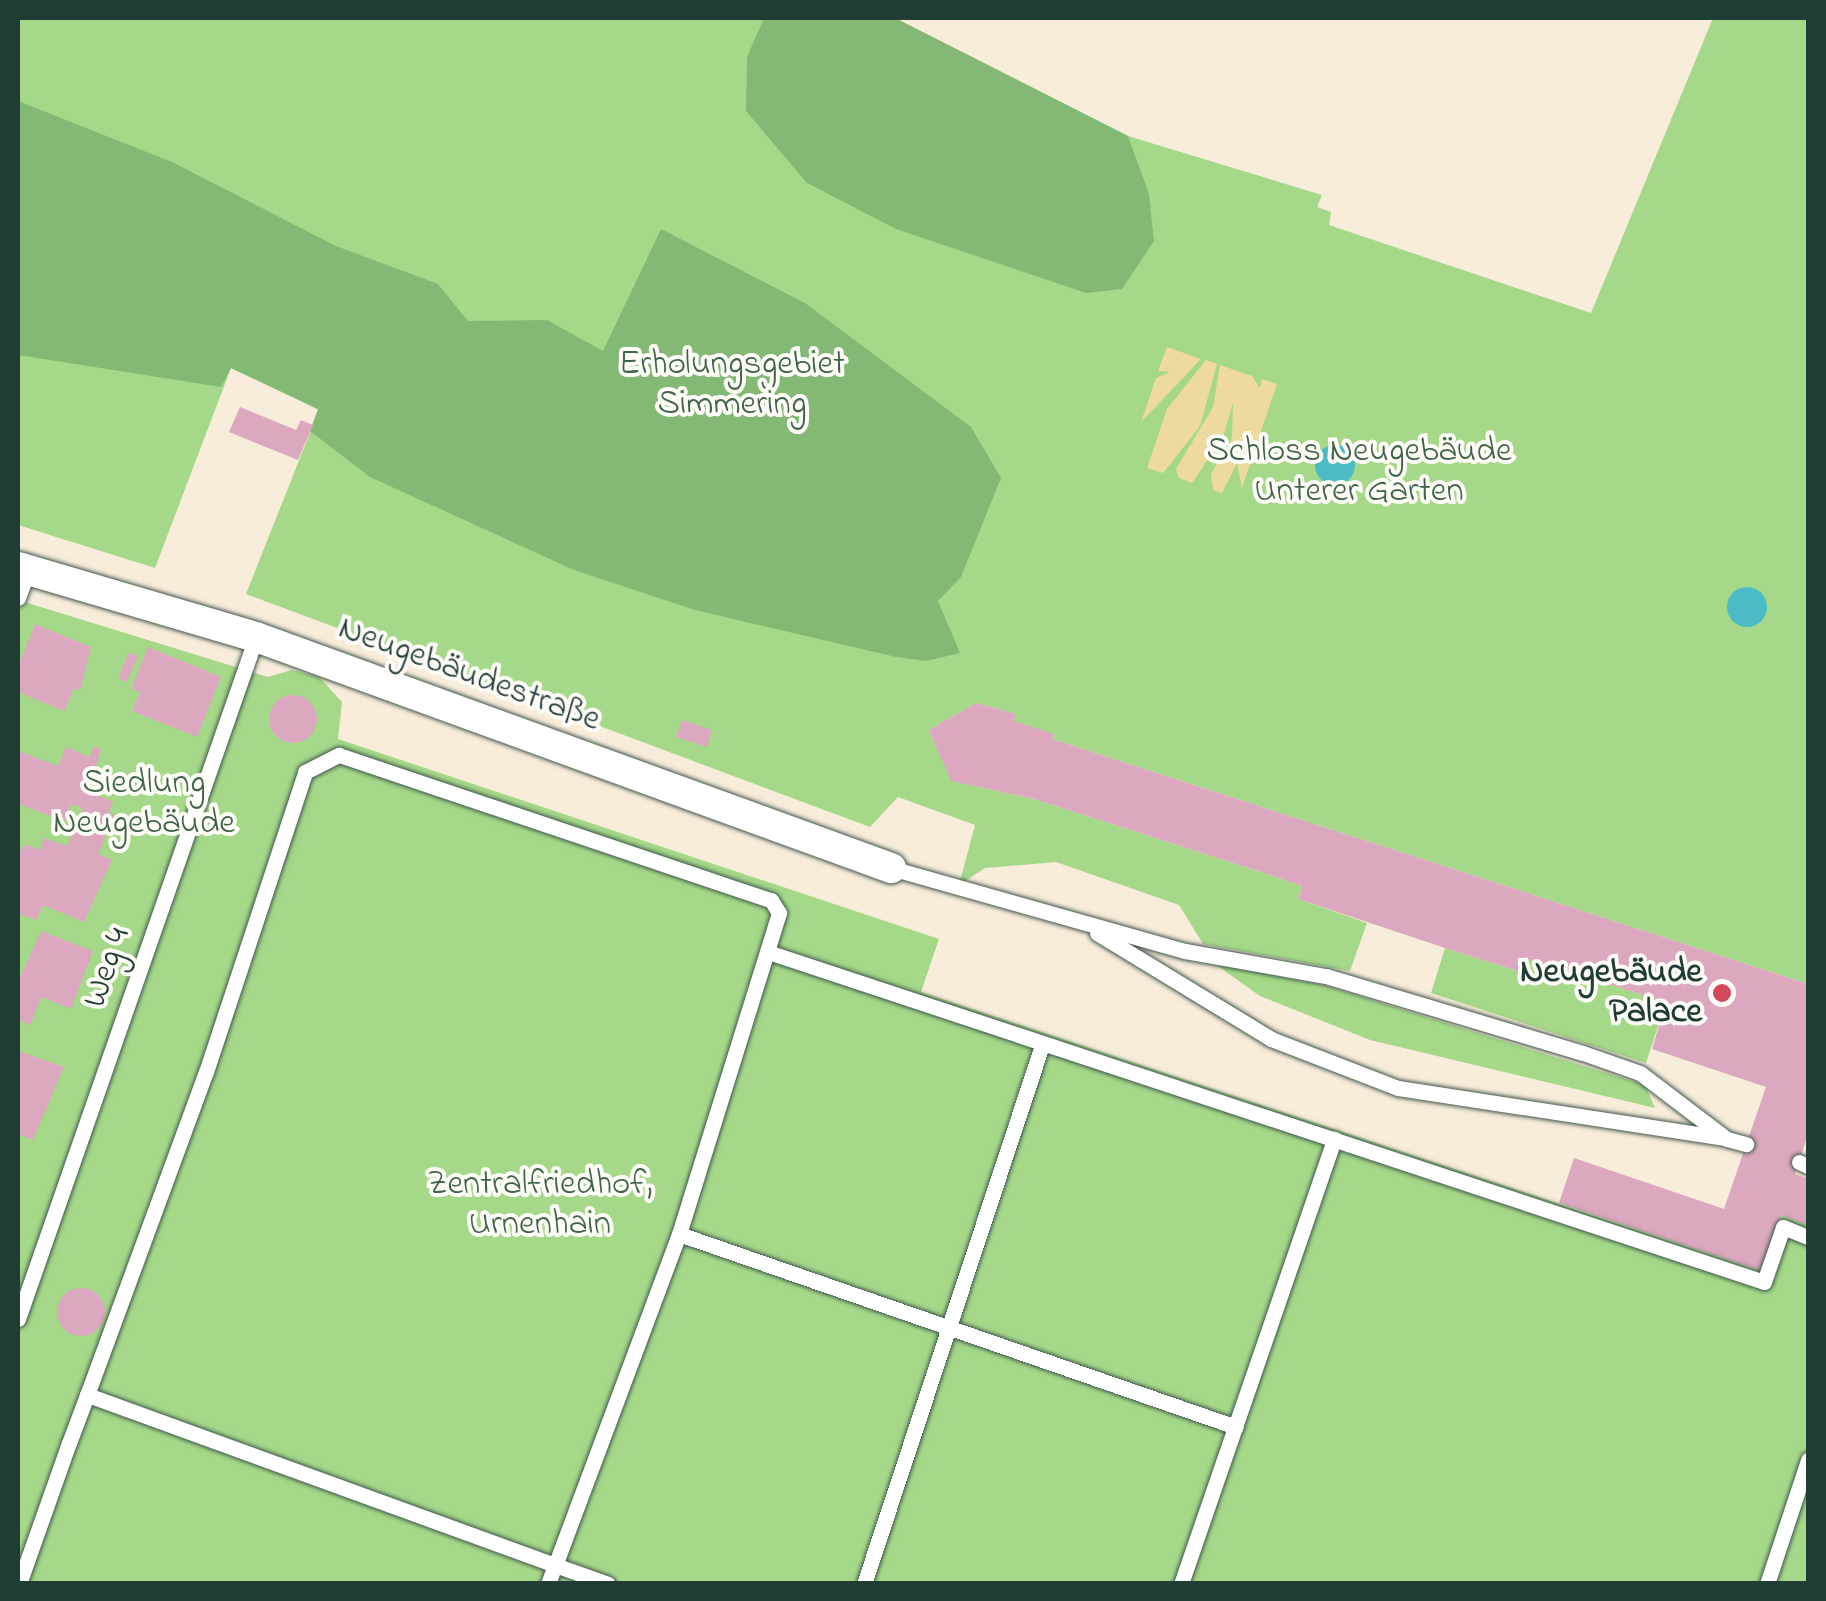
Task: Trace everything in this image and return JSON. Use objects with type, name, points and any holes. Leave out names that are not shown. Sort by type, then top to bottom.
[{"type":"street","name":"Neugebäudestraße","points":[[21,578],[256,637],[891,868]]},
{"type":"lane","name":"Weg 4","points":[[18,1318],[256,637]]},
{"type":"lane","points":[[18,1584],[206,1072],[305,772],[318,761],[339,756],[771,900],[779,913],[678,1234],[548,1584]]},
{"type":"lane","points":[[891,868],[1085,925],[1326,976],[1583,1053],[1640,1072],[1726,1138]]},
{"type":"lane","points":[[1085,925],[1208,1007],[1320,1060],[1398,1088],[1746,1144]]},
{"type":"lane","points":[[768,952],[1764,1282],[1783,1228],[1808,1237]]},
{"type":"lane","points":[[864,1584],[1042,1045]]},
{"type":"lane","points":[[1181,1584],[1334,1139]]},
{"type":"lane","points":[[678,1234],[1236,1427]]},
{"type":"lane","points":[[87,1395],[608,1584]]},
{"type":"lane","points":[[1768,1584],[1808,1460]]},
{"type":"green space","points":[[18,18],[895,18],[1128,136],[1322,195],[1317,207],[1331,212],[1329,225],[1591,313],[1713,18],[1808,18],[1808,984],[1052,739],[1014,721],[1015,714],[976,703],[929,730],[952,781],[1034,799],[1302,886],[1298,899],[1367,923],[1350,971],[1203,944],[1179,905],[1056,862],[985,868],[959,885],[975,825],[898,797],[870,827],[246,594],[319,410],[231,368],[155,568],[18,525]]},
{"type":"green space","points":[[764,18],[895,18],[1128,136],[1149,194],[1154,241],[1122,289],[1086,293],[896,229],[807,183],[746,111],[747,57]]},
{"type":"green space","name":"Erholungsgebiet Simmering","points":[[18,101],[172,162],[336,246],[438,284],[468,321],[547,320],[603,351],[661,229],[805,303],[971,427],[1001,478],[961,577],[938,601],[960,653],[926,661],[896,657],[695,610],[574,570],[370,477],[310,431],[318,409],[231,368],[221,387],[18,355]]},
{"type":"green space","name":"Zentralfriedhof, Urnenhain","points":[[18,600],[268,677],[292,670],[319,677],[342,702],[338,739],[939,939],[921,992],[1762,1271],[1781,1215],[1808,1225],[1808,1583],[18,1583]]},
{"type":"green space","points":[[1445,948],[1518,971],[1524,958],[1666,1002],[1646,1063],[1431,993]]},
{"type":"green space","points":[[1215,964],[1323,985],[1645,1085],[1655,1108],[1370,1040],[1260,996]]},
{"type":"sand","points":[[1167,347],[1201,359],[1141,422],[1156,378],[1170,372],[1158,371]]},
{"type":"sand","points":[[1206,360],[1217,364],[1200,426],[1163,473],[1147,468],[1167,409]]},
{"type":"sand","points":[[1220,365],[1252,376],[1260,388],[1262,379],[1277,384],[1242,488],[1237,463],[1222,493],[1213,490],[1211,474],[1232,439],[1233,403],[1223,437],[1192,483],[1179,478],[1176,469],[1213,407]]},
{"type":"water","points":[[1335,445],[1349,451],[1355,465],[1349,479],[1335,485],[1321,479],[1315,465],[1321,451]]},
{"type":"water","points":[[1747,587],[1761,593],[1767,607],[1761,621],[1747,627],[1733,621],[1727,607],[1733,593]]},
{"type":"building","points":[[240,407],[296,430],[301,420],[313,425],[298,460],[229,432]]},
{"type":"building","points":[[35,624],[91,647],[80,691],[74,688],[64,711],[18,692],[18,667]]},
{"type":"building","points":[[148,647],[221,677],[197,737],[132,711],[140,692],[131,689]]},
{"type":"building","points":[[129,652],[138,656],[127,682],[118,678]]},
{"type":"building","points":[[293,695],[310,702],[317,719],[310,736],[293,743],[276,736],[269,719],[276,702]]},
{"type":"building","name":"Neugebäude Palace","points":[[976,703],[1016,714],[1014,721],[1054,734],[1052,739],[1808,984],[1808,1134],[1795,1174],[1808,1179],[1808,1225],[1781,1215],[1762,1271],[1559,1203],[1574,1158],[1724,1209],[1766,1087],[1652,1049],[1666,1002],[1524,958],[1518,971],[1298,899],[1302,886],[1255,870],[1034,799],[951,781],[929,730]]},
{"type":"building","points":[[682,720],[712,730],[707,747],[676,737]]},
{"type":"building","points":[[94,746],[101,749],[89,793],[113,801],[109,813],[114,815],[98,854],[112,860],[84,922],[43,905],[36,920],[18,914],[18,853],[26,844],[40,850],[44,838],[67,846],[83,808],[71,804],[65,821],[18,804],[19,751],[58,766],[66,747],[89,757]]},
{"type":"building","points":[[41,931],[93,951],[71,1009],[41,997],[30,1025],[18,1020],[18,982]]},
{"type":"building","points":[[18,1051],[64,1067],[33,1140],[18,1134]]},
{"type":"building","points":[[81,1288],[98,1295],[105,1312],[98,1329],[81,1336],[64,1329],[57,1312],[64,1295]]},
{"type":"place","name":"Neugebäude Palace","points":[[1722,993]]},
{"type":"park label","name":"Schloss Neugebäude Unterer Garten","points":[[1359,472]]},
{"type":"park label","name":"Siedlung Neugebäude","points":[[144,804]]}]
